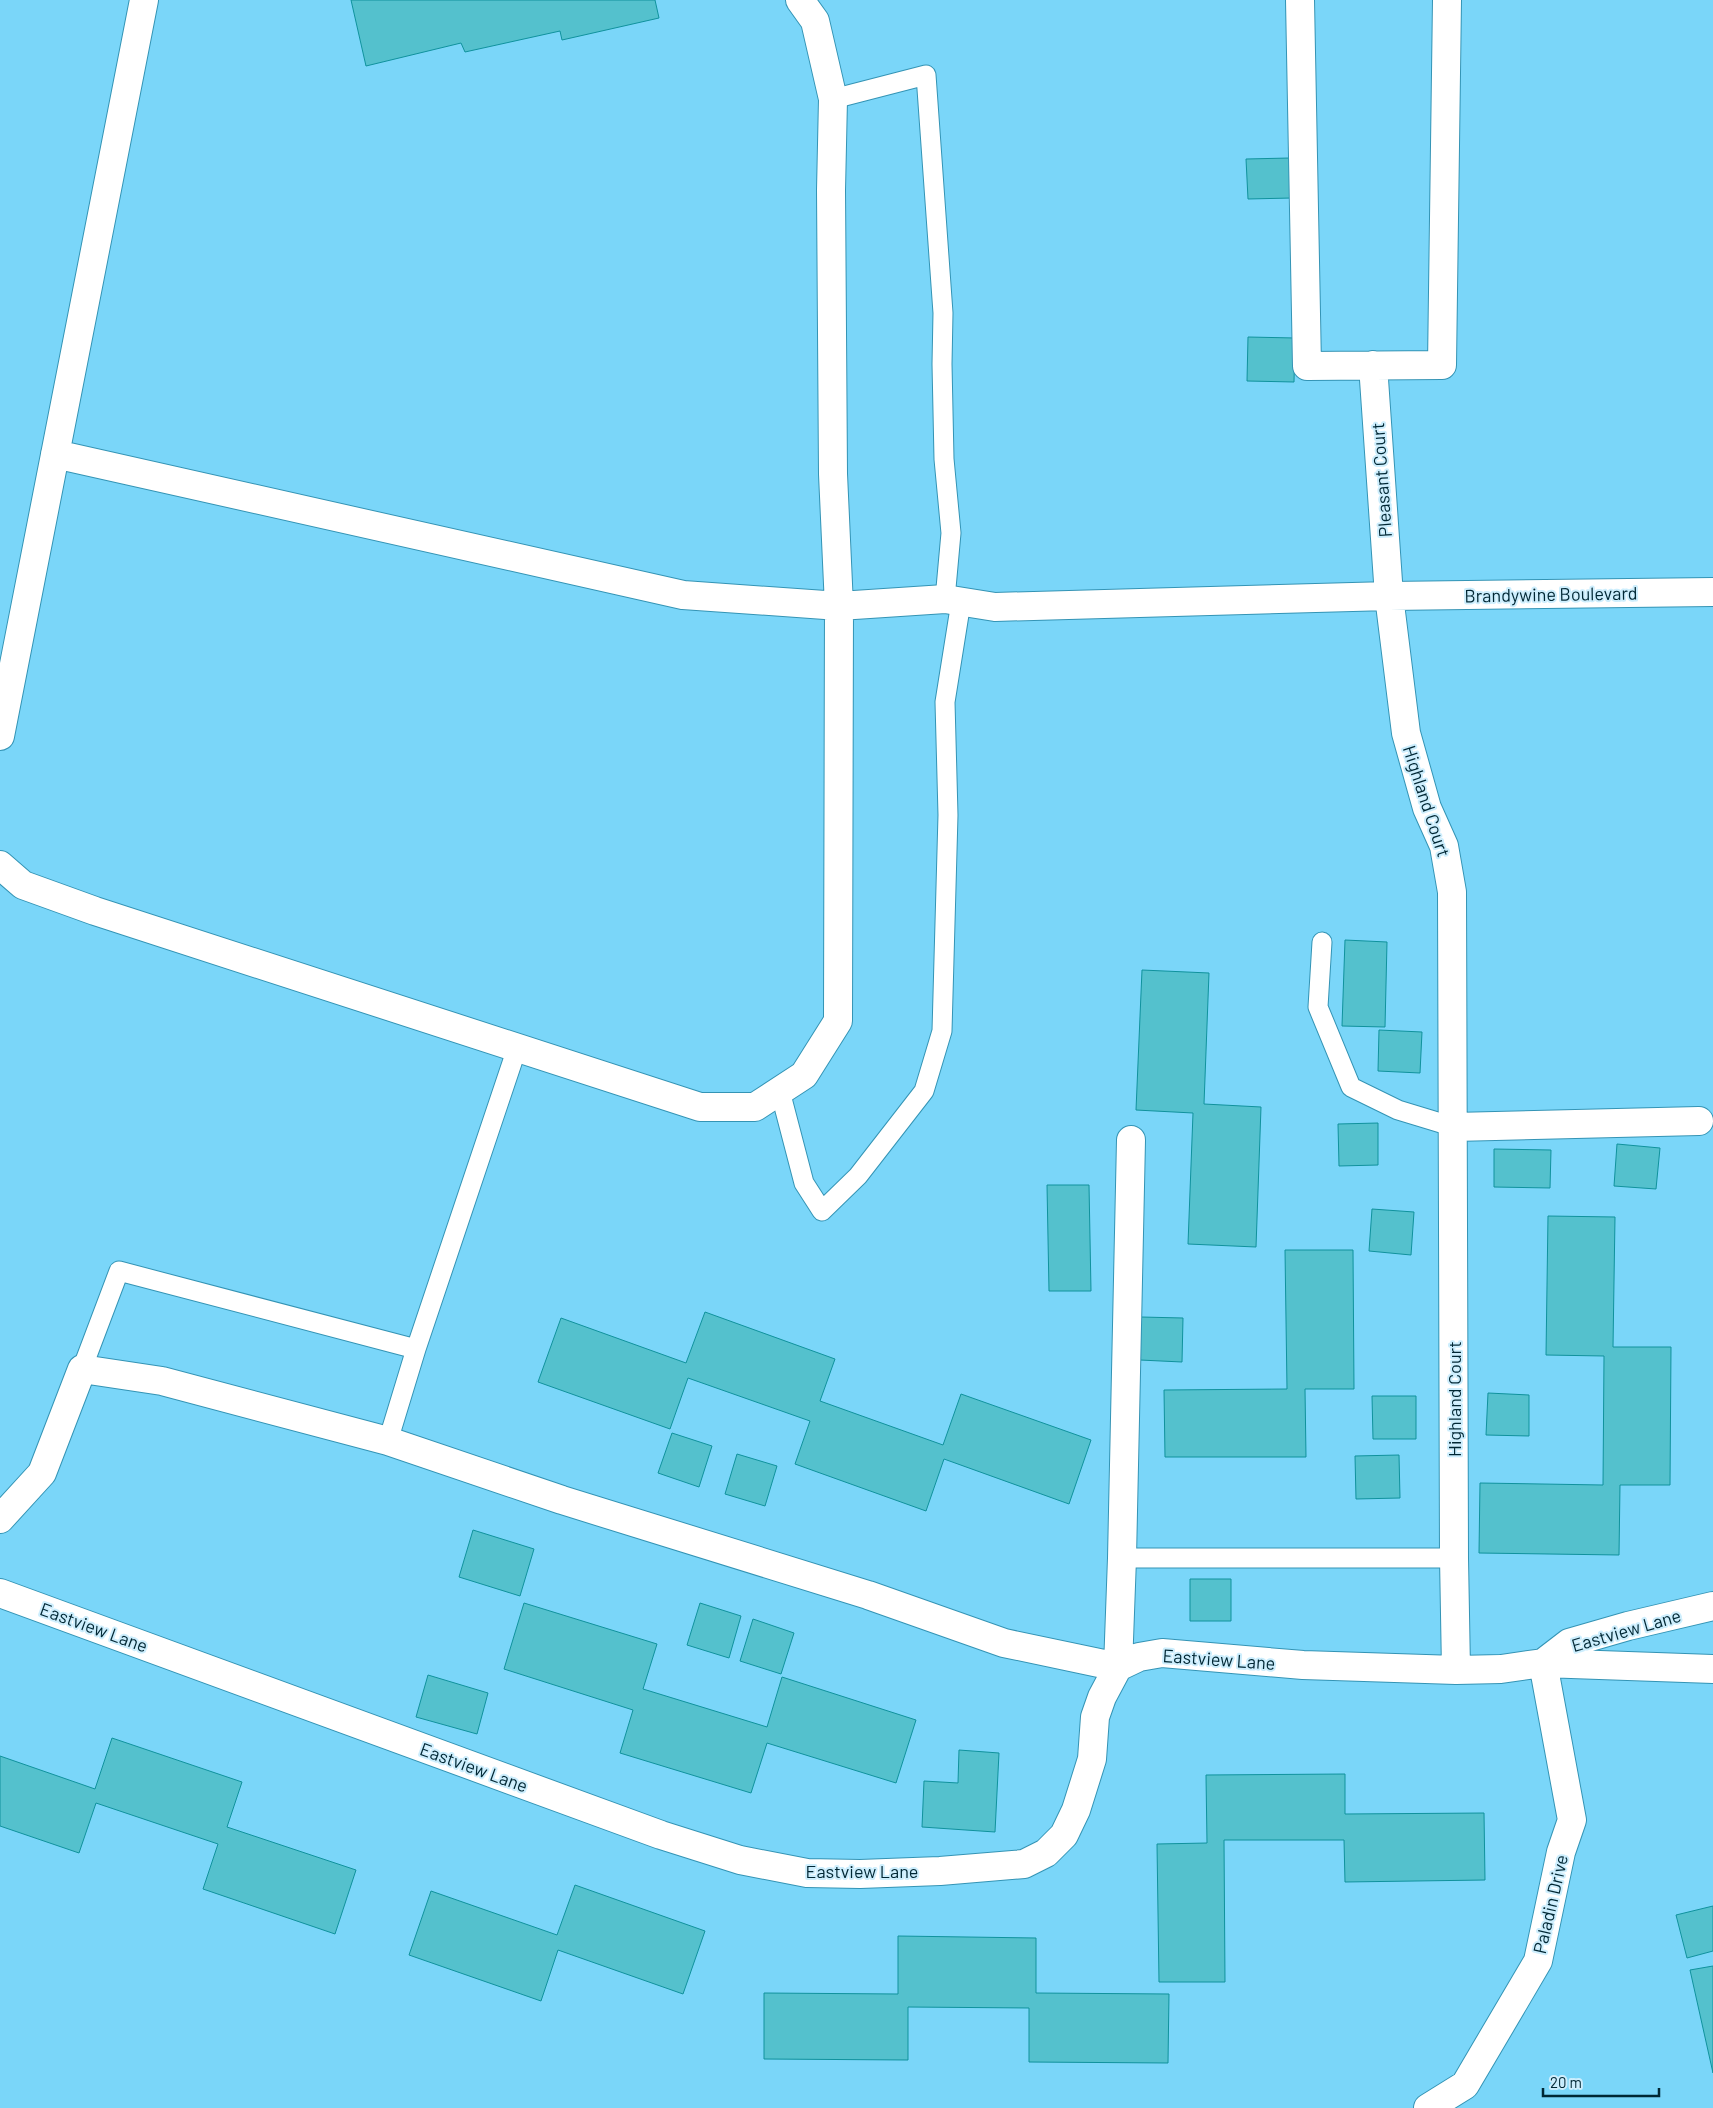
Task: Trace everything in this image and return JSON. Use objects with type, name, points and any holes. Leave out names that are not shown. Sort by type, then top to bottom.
[{"type":"street","points":[[0,736],[144,0]]},
{"type":"street","points":[[0,865],[23,885],[95,911],[700,1107],[755,1107],[804,1075],[838,1021],[839,606],[832,464],[831,190],[833,99],[815,21],[800,0]]},
{"type":"street","points":[[1300,0],[1307,366],[1373,364],[1442,365],[1447,0]]},
{"type":"street","name":"Pleasant Court","points":[[1373,364],[1389,596]]},
{"type":"street","name":"Brandywine Boulevard","points":[[55,454],[683,595],[839,606],[953,600],[995,607],[1389,596],[1713,592]]},
{"type":"street","name":"Highland Court","points":[[1389,596],[1406,734],[1428,808],[1444,846],[1452,892],[1456,1670]]},
{"type":"street","points":[[1454,1127],[1699,1121]]},
{"type":"street","points":[[0,1519],[42,1473],[82,1369],[162,1381],[388,1441],[562,1500],[868,1595],[1004,1643],[1118,1667],[1131,1140]]},
{"type":"street","name":"Eastview Lane","points":[[0,1593],[660,1835],[740,1860],[807,1873],[940,1872],[1024,1864],[1046,1852],[1064,1835],[1076,1810],[1092,1759],[1096,1717],[1102,1697],[1118,1667],[1139,1657],[1162,1653],[1303,1665],[1456,1670],[1501,1668],[1543,1663],[1713,1669]]},
{"type":"street","name":"Eastview Lane","points":[[1543,1663],[1569,1643],[1628,1626],[1713,1606]]},
{"type":"street","name":"Paladin Drive","points":[[1428,2108],[1465,2086],[1538,1961],[1561,1852],[1572,1820],[1543,1663]]},
{"type":"lane","points":[[780,1091],[804,1183],[822,1211],[858,1176],[924,1091],[942,1031],[948,815],[945,702],[953,600],[952,533],[944,459],[943,314],[926,75],[833,99]]},
{"type":"lane","points":[[1322,942],[1318,1007],[1351,1087],[1398,1110],[1454,1127]]},
{"type":"lane","points":[[388,1441],[416,1349],[517,1048]]},
{"type":"lane","points":[[82,1369],[119,1271],[416,1349]]},
{"type":"lane","points":[[1122,1558],[1454,1558]]},
{"type":"building","points":[[351,0],[655,0],[659,18],[562,40],[560,31],[465,52],[461,43],[366,66]]},
{"type":"building","points":[[1290,158],[1292,198],[1248,199],[1246,159]]},
{"type":"building","points":[[1248,337],[1295,338],[1294,382],[1247,381]]},
{"type":"building","points":[[1345,940],[1387,942],[1385,1027],[1342,1026]]},
{"type":"building","points":[[1142,970],[1209,973],[1204,1104],[1261,1107],[1256,1247],[1188,1244],[1193,1113],[1136,1110]]},
{"type":"building","points":[[1379,1030],[1422,1032],[1420,1073],[1378,1071]]},
{"type":"building","points":[[1378,1123],[1378,1165],[1339,1166],[1338,1124]]},
{"type":"building","points":[[1617,1144],[1660,1148],[1656,1189],[1614,1186]]},
{"type":"building","points":[[1494,1149],[1551,1150],[1550,1188],[1494,1187]]},
{"type":"building","points":[[1047,1185],[1089,1185],[1091,1291],[1049,1291]]},
{"type":"building","points":[[1372,1209],[1414,1212],[1411,1255],[1369,1251]]},
{"type":"building","points":[[1548,1216],[1615,1217],[1613,1347],[1671,1347],[1670,1485],[1620,1485],[1619,1555],[1479,1553],[1480,1483],[1603,1485],[1604,1356],[1546,1355]]},
{"type":"building","points":[[1285,1250],[1353,1250],[1354,1389],[1305,1389],[1306,1457],[1165,1457],[1164,1390],[1287,1389]]},
{"type":"building","points":[[705,1312],[835,1359],[820,1401],[943,1445],[961,1394],[1091,1440],[1069,1504],[944,1459],[926,1511],[795,1464],[810,1421],[688,1378],[670,1429],[538,1382],[561,1318],[686,1363]]},
{"type":"building","points":[[1141,1317],[1183,1318],[1182,1362],[1140,1360]]},
{"type":"building","points":[[1488,1393],[1529,1395],[1529,1436],[1486,1435]]},
{"type":"building","points":[[1372,1396],[1416,1396],[1416,1439],[1373,1439]]},
{"type":"building","points":[[672,1433],[712,1446],[699,1487],[658,1473]]},
{"type":"building","points":[[737,1454],[777,1466],[765,1506],[725,1494]]},
{"type":"building","points":[[1399,1455],[1400,1498],[1356,1499],[1355,1456]]},
{"type":"building","points":[[473,1530],[534,1549],[520,1596],[459,1577]]},
{"type":"building","points":[[1190,1579],[1231,1579],[1231,1621],[1190,1621]]},
{"type":"building","points":[[524,1603],[657,1644],[643,1689],[767,1727],[782,1677],[916,1720],[896,1783],[767,1743],[751,1793],[620,1753],[633,1710],[504,1669]]},
{"type":"building","points":[[700,1603],[741,1616],[729,1658],[687,1645]]},
{"type":"building","points":[[753,1619],[794,1633],[781,1674],[740,1661]]},
{"type":"building","points":[[428,1675],[488,1693],[477,1734],[416,1717]]},
{"type":"building","points":[[112,1738],[242,1782],[227,1827],[356,1870],[335,1934],[203,1889],[218,1844],[96,1803],[79,1853],[0,1826],[0,1756],[95,1789]]},
{"type":"building","points":[[959,1750],[999,1753],[995,1832],[922,1827],[924,1781],[958,1783]]},
{"type":"building","points":[[1345,1774],[1345,1814],[1484,1813],[1485,1880],[1345,1882],[1344,1840],[1224,1840],[1225,1982],[1159,1982],[1157,1844],[1207,1843],[1206,1775]]},
{"type":"building","points":[[575,1885],[705,1931],[683,1994],[558,1950],[541,2001],[409,1955],[431,1891],[557,1935]]},
{"type":"building","points":[[1713,1906],[1713,1951],[1687,1958],[1676,1915]]},
{"type":"building","points":[[898,1936],[1036,1938],[1036,1993],[1169,1994],[1168,2063],[1029,2062],[1029,2008],[908,2007],[908,2060],[764,2059],[764,1993],[898,1994]]},
{"type":"building","points":[[1713,1966],[1713,2073],[1690,1970]]}]
